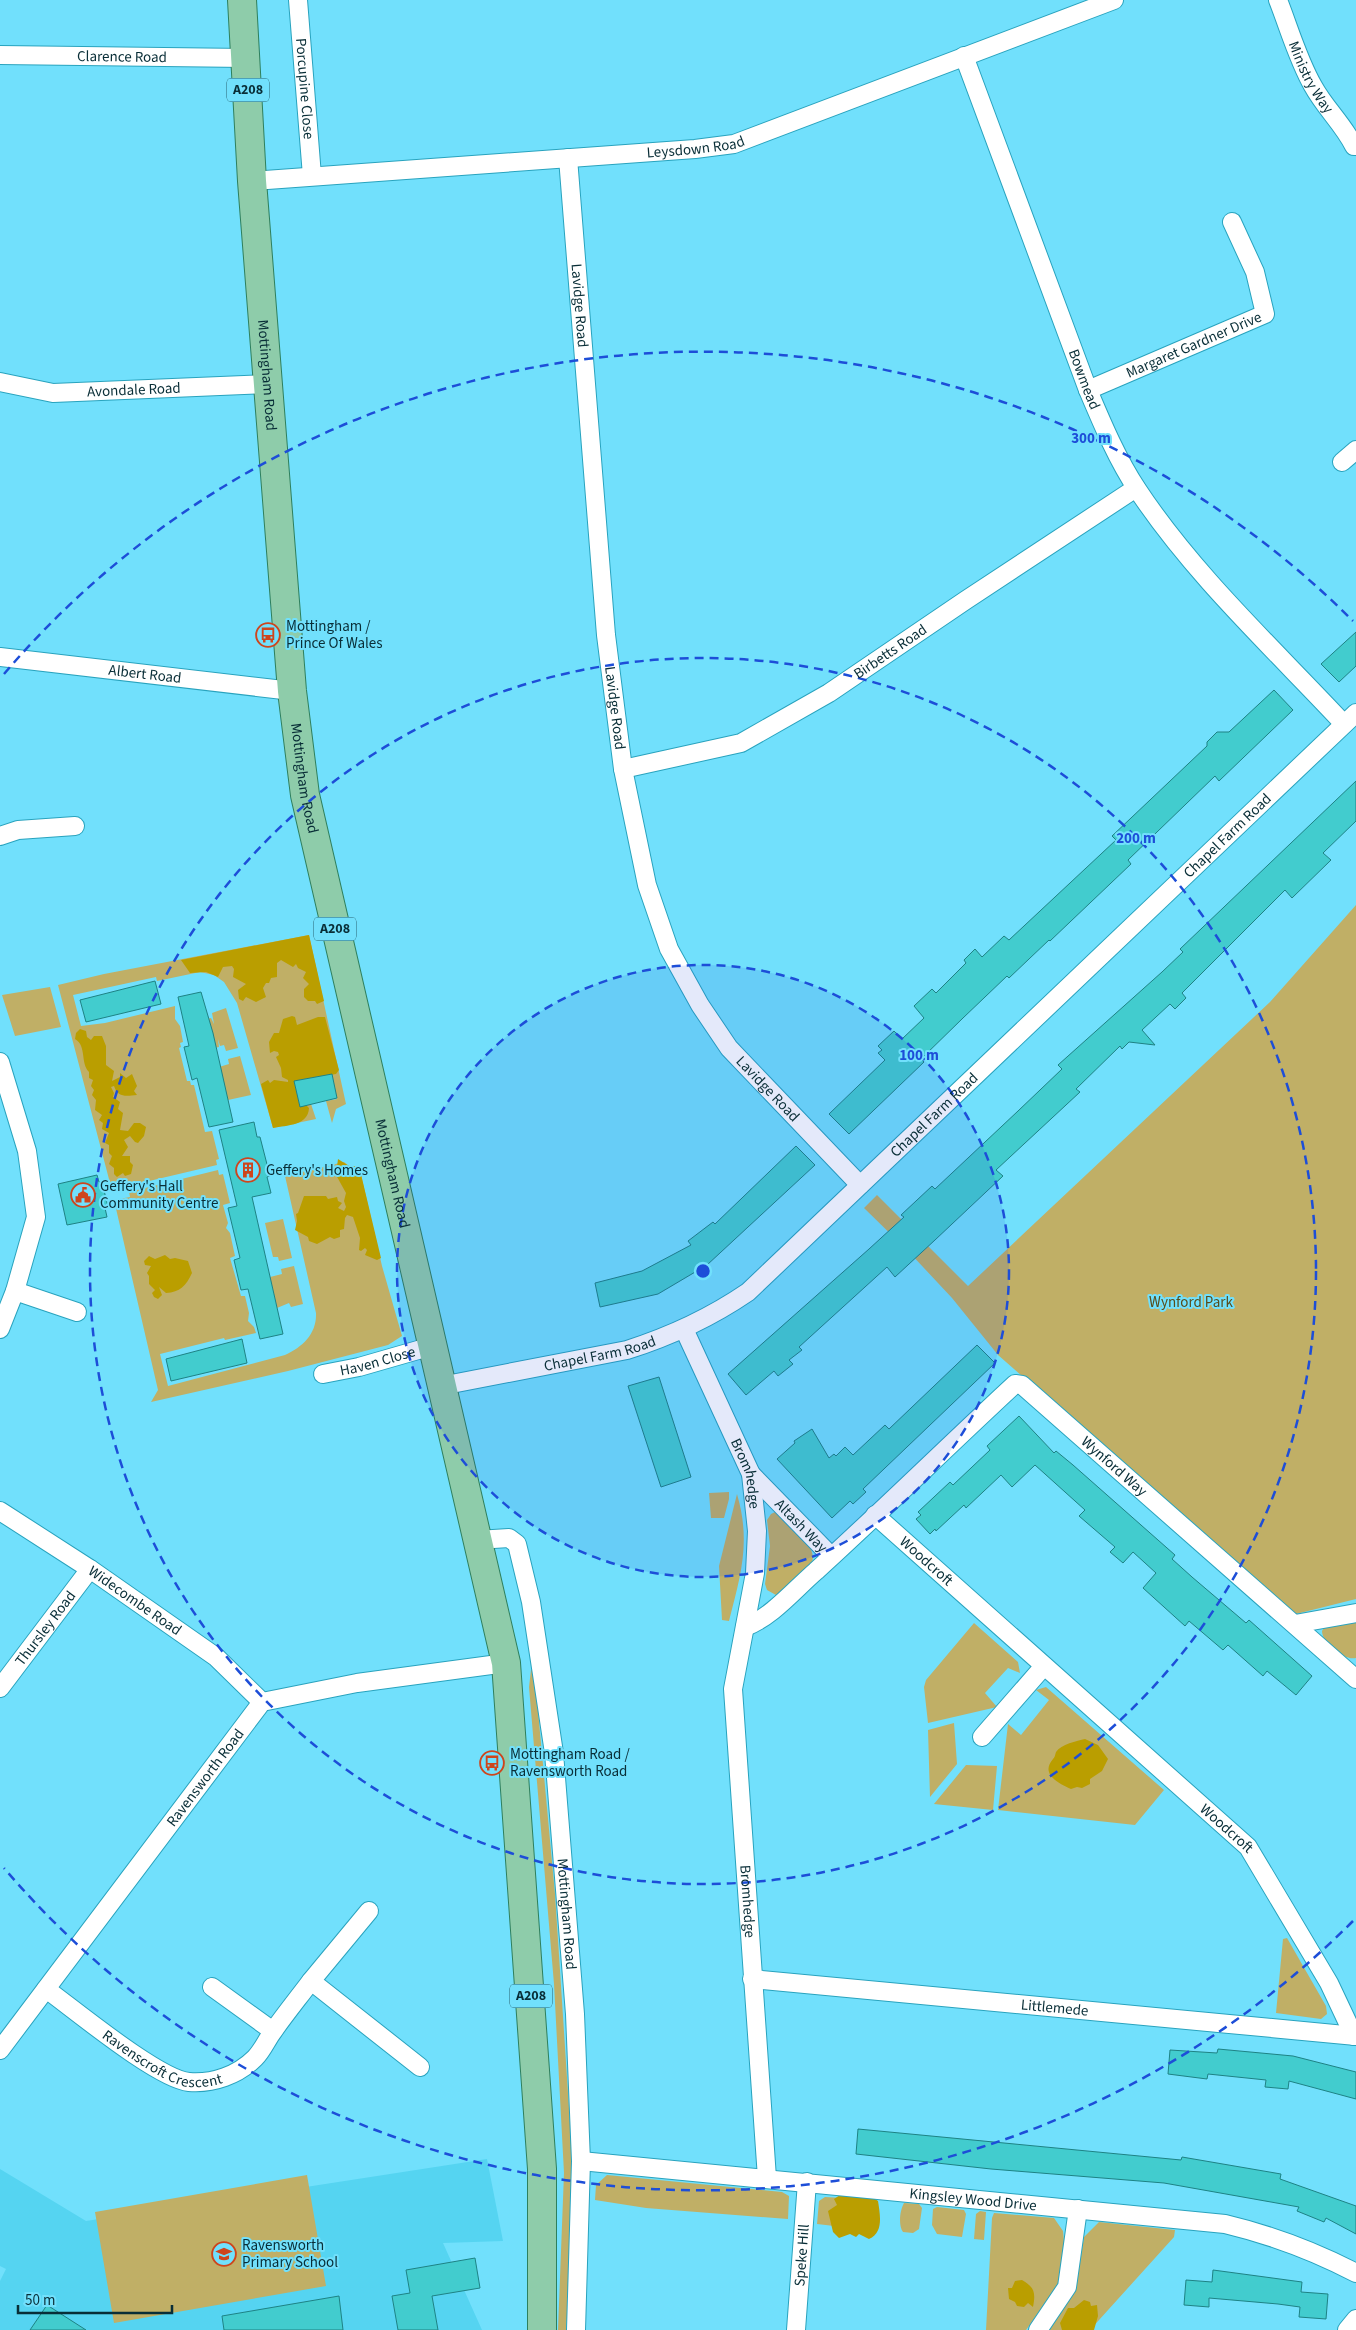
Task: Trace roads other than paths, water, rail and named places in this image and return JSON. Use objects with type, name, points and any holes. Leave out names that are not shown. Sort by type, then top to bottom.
[{"type":"main road","name":"Mottingham Road","points":[[242,0],[252,181],[292,691],[305,795],[440,1386],[506,1663],[542,2169],[542,2330]]},
{"type":"street","name":"Porcupine Close","points":[[298,0],[312,176]]},
{"type":"street","name":"Leysdown Road","points":[[252,181],[695,150],[734,144],[1114,0]]},
{"type":"street","name":"Ministry Way","points":[[1278,0],[1312,85],[1329,110],[1346,130],[1354,146],[1356,146]]},
{"type":"street","name":"Clarence Road","points":[[0,54],[246,58]]},
{"type":"street","name":"Bowmead","points":[[964,56],[1088,390],[1103,425],[1136,488],[1191,561],[1350,718]]},
{"type":"street","name":"Lavidge Road","points":[[568,158],[606,635],[623,769],[647,885],[669,949],[700,1005],[730,1048],[860,1185]]},
{"type":"street","name":"Margaret Gardner Drive","points":[[1088,390],[1265,314],[1255,272],[1232,222]]},
{"type":"street","name":"Avondale Road","points":[[0,382],[52,393],[269,384]]},
{"type":"street","points":[[1342,462],[1356,450]]},
{"type":"street","name":"Birbetts Road","points":[[623,769],[741,743],[830,693],[966,600],[1136,488]]},
{"type":"street","name":"Albert Road","points":[[0,656],[292,691]]},
{"type":"street","name":"Chapel Farm Road","points":[[440,1386],[627,1350],[684,1329],[720,1312],[748,1292],[1350,718]]},
{"type":"street","points":[[0,836],[18,830],[75,826]]},
{"type":"street","points":[[0,1062],[27,1151],[36,1217],[16,1291],[0,1329]]},
{"type":"street","points":[[16,1291],[77,1312]]},
{"type":"street","name":"Bromhedge","points":[[684,1329],[751,1474],[758,1540],[755,1573],[733,1689],[767,2178]]},
{"type":"street","name":"Haven Close","points":[[323,1374],[359,1367],[432,1346]]},
{"type":"street","name":"Wynford Way","points":[[875,1515],[1014,1384],[1022,1385],[1295,1624],[1356,1680]]},
{"type":"street","name":"Altash Way","points":[[751,1474],[831,1556]]},
{"type":"street","name":"Widecombe Road","points":[[0,1511],[90,1568],[216,1657],[262,1702]]},
{"type":"street","points":[[744,1627],[752,1624],[772,1609],[875,1515]]},
{"type":"street","name":"Woodcroft","points":[[875,1515],[1248,1848],[1329,1983],[1355,2036]]},
{"type":"street","name":"Mottingham Road","points":[[477,1540],[509,1538],[518,1544],[531,1602],[554,1754],[575,2014],[581,2161],[576,2330]]},
{"type":"street","name":"Thursley Road","points":[[0,1688],[90,1568]]},
{"type":"street","points":[[1295,1624],[1356,1612]]},
{"type":"street","points":[[262,1702],[357,1683],[506,1663]]},
{"type":"street","points":[[982,1737],[1044,1666]]},
{"type":"street","name":"Ravensworth Road","points":[[0,2050],[262,1702]]},
{"type":"street","name":"Ravenscroft Crescent","points":[[46,1989],[168,2076],[188,2082],[222,2078],[238,2071],[256,2057],[311,1981],[369,1911]]},
{"type":"street","name":"Littlemede","points":[[752,1979],[1355,2036]]},
{"type":"street","points":[[311,1981],[420,2067]]},
{"type":"street","points":[[212,1987],[273,2031]]},
{"type":"street","name":"Kingsley Wood Drive","points":[[581,2161],[1225,2224],[1257,2231],[1306,2248],[1356,2274]]},
{"type":"street","name":"Speke Hill","points":[[796,2330],[807,2182]]},
{"type":"street","points":[[1038,2330],[1067,2287],[1078,2209]]},
{"type":"street","points":[[1347,2330],[1356,2319]]},
{"type":"place","name":"Mottingham / Prince Of Wales","points":[[268,635]]},
{"type":"place","name":"Geffery's Homes","points":[[248,1170]]},
{"type":"place","name":"Geffery's Hall Community Centre","points":[[83,1195]]},
{"type":"place","name":"Mottingham Road / Ravensworth Road","points":[[492,1763]]},
{"type":"place","name":"Ravensworth Primary School","points":[[224,2254]]},
{"type":"park label","name":"Wynford Park","points":[[1191,1302]]}]
